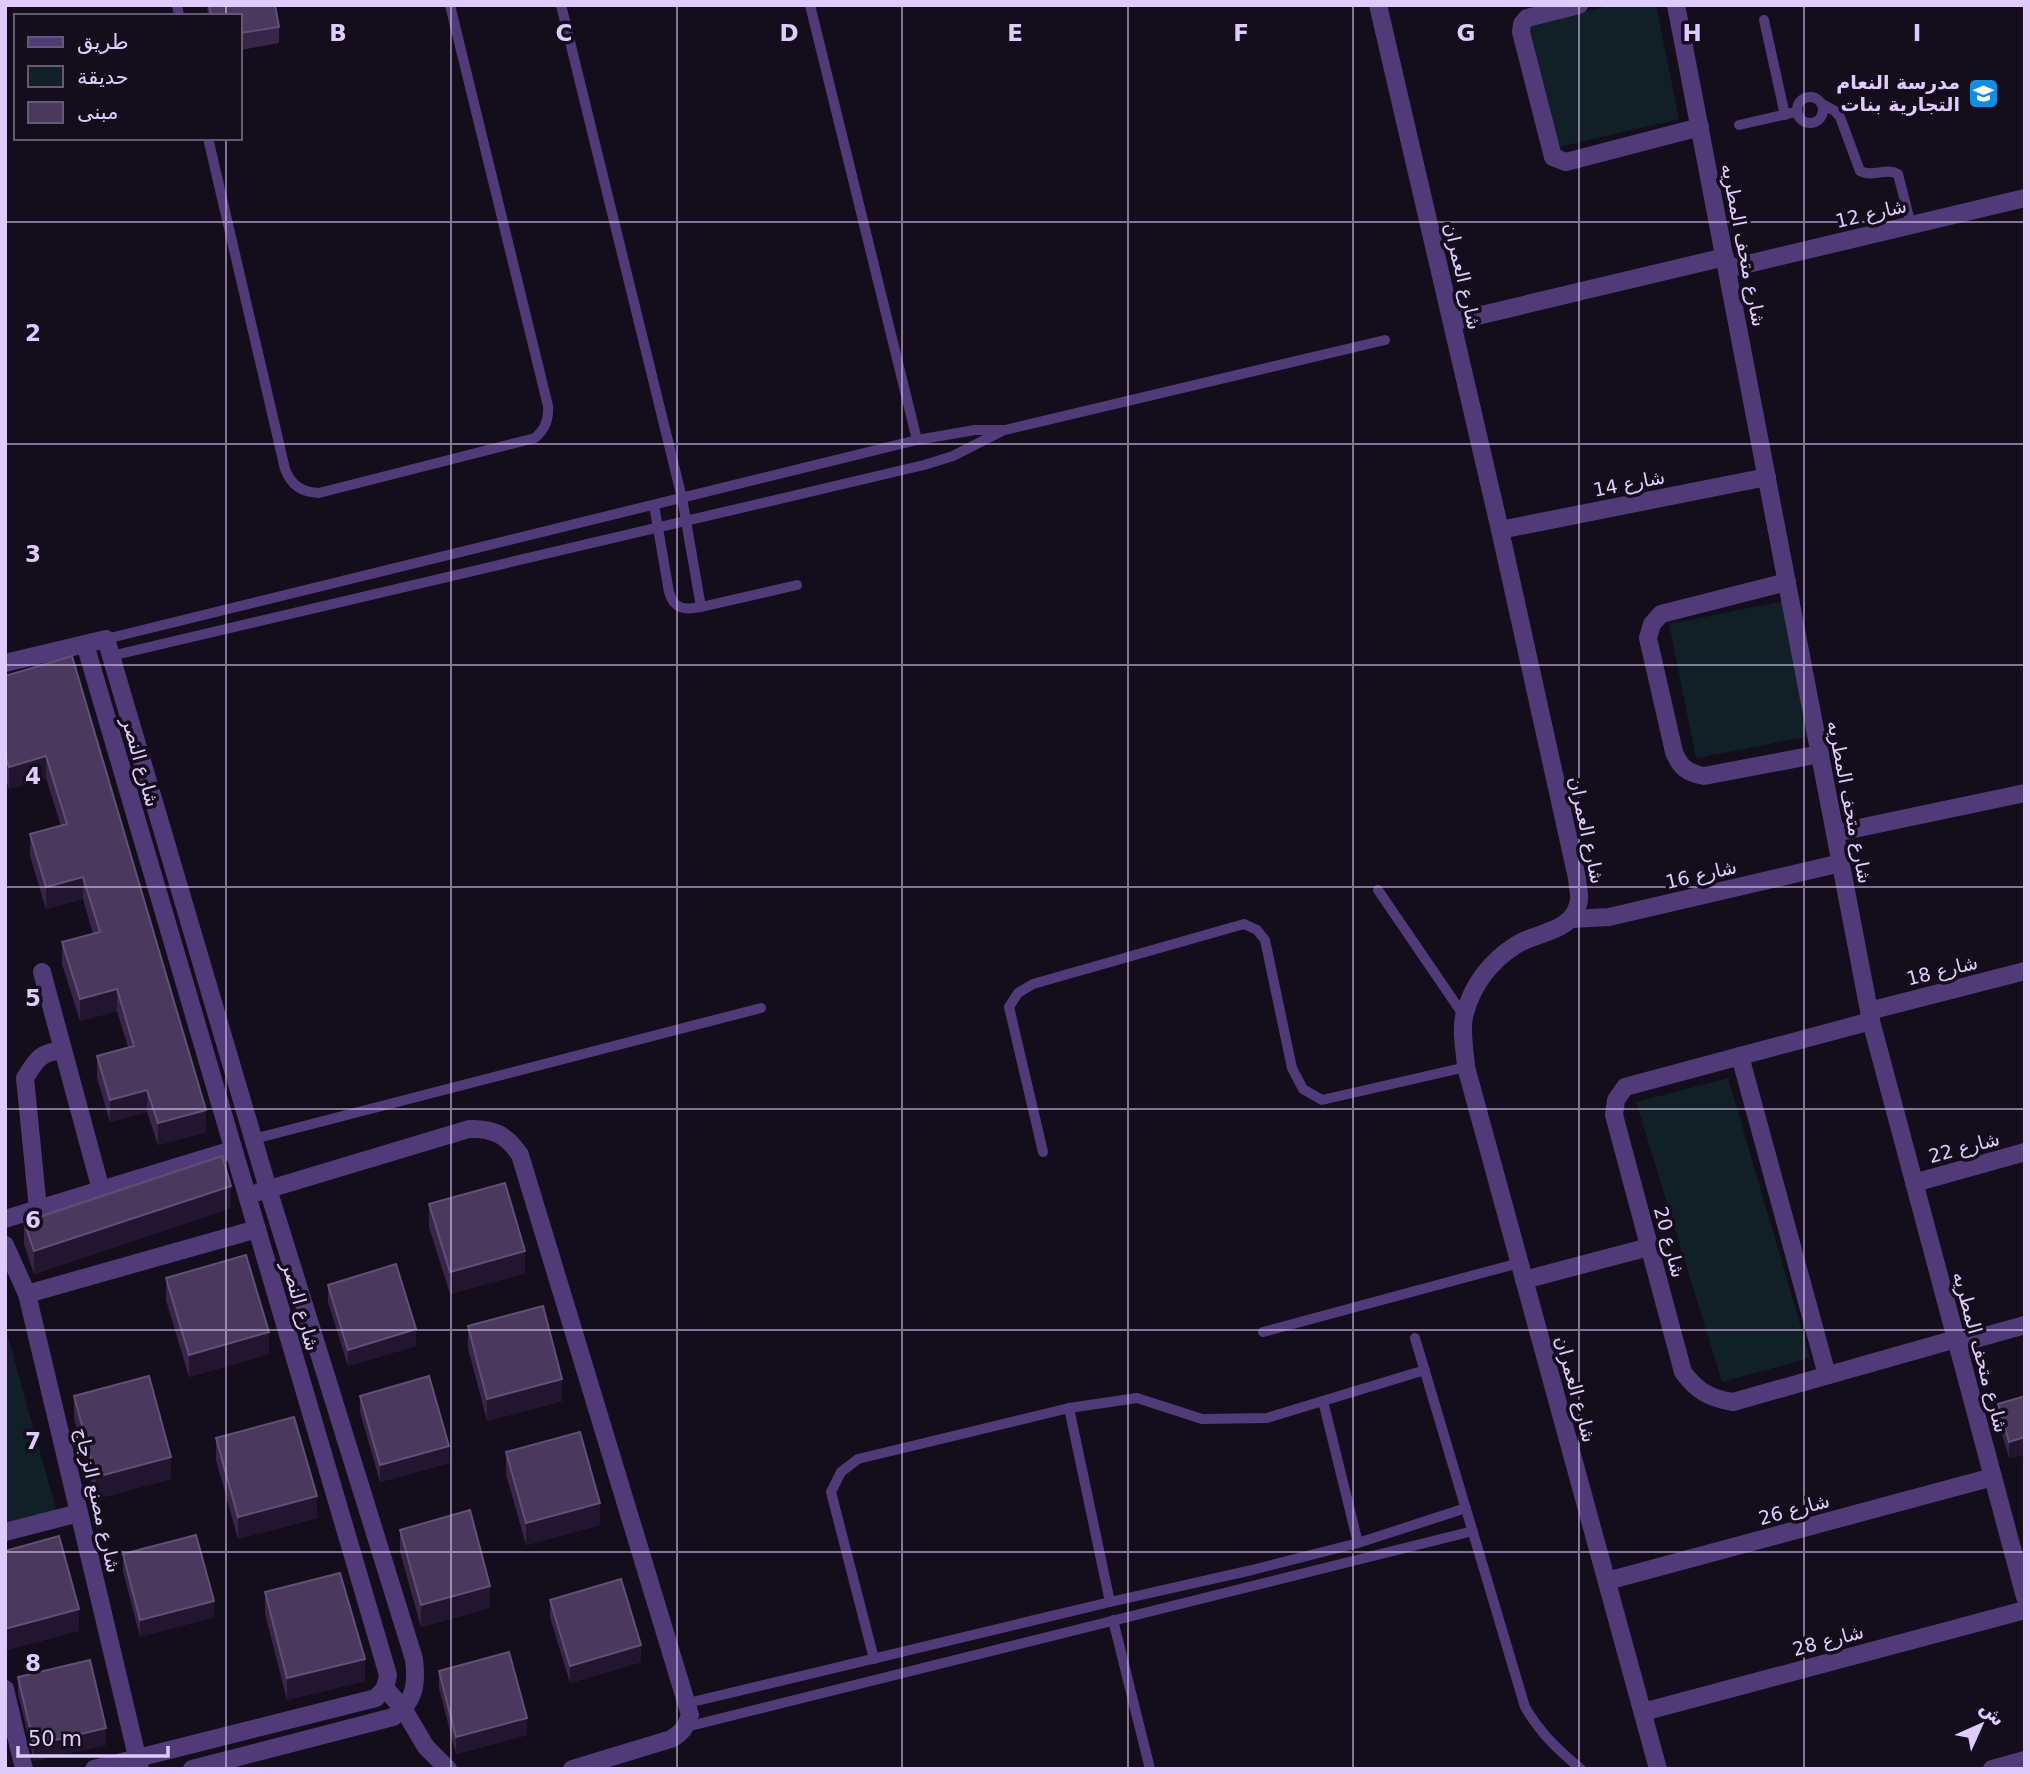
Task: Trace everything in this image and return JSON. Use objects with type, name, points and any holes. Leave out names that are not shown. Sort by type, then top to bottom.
[{"type":"street","name":"شارع العمران","points":[[1378,5],[1500,530],[1577,878],[1579,900],[1570,919],[1552,932],[1518,944],[1493,962],[1475,987],[1464,1016],[1466,1067],[1658,1769]]},
{"type":"street","points":[[1579,5],[1527,18],[1522,24],[1521,32],[1553,157],[1566,162],[1700,127]]},
{"type":"street","name":"شارع متحف المطريه","points":[[1676,5],[1870,1016],[2025,1597]]},
{"type":"street","name":"شارع 12","points":[[1452,322],[1911,225],[2025,198]]},
{"type":"street","name":"شارع 14","points":[[1500,530],[1767,477]]},
{"type":"street","points":[[1787,582],[1661,614],[1652,624],[1648,638],[1674,752],[1679,765],[1690,774],[1704,776],[1820,754]]},
{"type":"street","points":[[5,663],[85,644],[108,648]]},
{"type":"street","name":"شارع النصر","points":[[85,644],[84,663],[257,1229],[385,1663],[388,1675],[385,1688]]},
{"type":"street","points":[[84,663],[108,648]]},
{"type":"street","name":"شارع النصر","points":[[108,648],[268,1189],[414,1658],[416,1686],[412,1699],[404,1710]]},
{"type":"street","points":[[1835,834],[2025,793]]},
{"type":"street","name":"شارع 16","points":[[1570,919],[1609,917],[1841,863]]},
{"type":"street","name":"شارع 18","points":[[1870,1016],[2025,971]]},
{"type":"street","points":[[42,972],[101,1190]]},
{"type":"street","name":"شارع 20","points":[[1870,1016],[1740,1056],[1640,1082],[1625,1087],[1616,1100],[1614,1115],[1683,1372],[1695,1388],[1713,1399],[1733,1402],[1827,1375],[2025,1325]]},
{"type":"street","points":[[38,1209],[25,1078],[35,1062],[49,1051],[63,1051]]},
{"type":"street","points":[[1740,1056],[1827,1375]]},
{"type":"street","points":[[246,1196],[469,1129],[484,1128],[492,1131],[512,1142],[520,1155],[690,1715],[686,1727],[671,1739],[572,1769]]},
{"type":"street","points":[[5,1219],[232,1150]]},
{"type":"street","name":"شارع 22","points":[[1914,1183],[2025,1152]]},
{"type":"street","points":[[27,1294],[257,1229]]},
{"type":"street","name":"شارع مصنع الزجاج","points":[[5,1245],[27,1294],[139,1764]]},
{"type":"street","points":[[1522,1271],[1649,1247]]},
{"type":"street","name":"شارع 26","points":[[1607,1581],[1993,1477]]},
{"type":"street","points":[[5,1532],[79,1513]]},
{"type":"street","name":"شارع 28","points":[[1643,1712],[2025,1610]]},
{"type":"street","points":[[94,1769],[139,1764],[376,1698],[385,1688],[404,1710],[426,1747],[449,1769]]},
{"type":"street","points":[[5,1689],[24,1769]]},
{"type":"street","points":[[192,1769],[380,1721],[404,1710]]},
{"type":"street","points":[[1992,1769],[2025,1760]]},
{"type":"lane","points":[[208,140],[285,469],[294,485],[301,490],[319,492],[535,438],[548,421],[548,406],[450,5]]},
{"type":"lane","points":[[561,5],[682,498],[701,607]]},
{"type":"lane","points":[[810,5],[917,440]]},
{"type":"lane","points":[[1764,20],[1791,113],[1802,122],[1814,123],[1822,116],[1822,104]]},
{"type":"lane","points":[[1739,125],[1791,113],[1803,98],[1814,98],[1840,117],[1860,171],[1872,174],[1890,171],[1898,174],[1911,225]]},
{"type":"lane","points":[[108,648],[654,505],[917,440],[975,430],[1004,430],[1385,340]]},
{"type":"lane","points":[[108,648],[658,529],[924,465],[953,456],[1004,430]]},
{"type":"lane","points":[[654,505],[672,601],[678,608],[687,610],[797,585]]},
{"type":"lane","points":[[1378,890],[1464,1016]]},
{"type":"lane","points":[[1043,1152],[1009,1007],[1018,993],[1033,984],[1244,924],[1257,930],[1265,940],[1292,1068],[1303,1089],[1322,1100],[1466,1067]]},
{"type":"lane","points":[[254,1139],[761,1008]]},
{"type":"lane","points":[[1263,1332],[1522,1271]]},
{"type":"lane","points":[[1415,1338],[1525,1707],[1554,1746],[1581,1769]]},
{"type":"lane","points":[[874,1659],[831,1492],[841,1472],[858,1459],[1069,1408],[1138,1398],[1202,1419],[1267,1419],[1425,1370]]},
{"type":"lane","points":[[1323,1401],[1358,1543]]},
{"type":"lane","points":[[1069,1408],[1110,1602]]},
{"type":"lane","points":[[688,1703],[1252,1570],[1358,1543],[1466,1508]]},
{"type":"lane","points":[[686,1727],[1473,1531]]},
{"type":"lane","points":[[1113,1620],[1150,1769]]},
{"type":"green space","points":[[1614,5],[1656,5],[1679,119],[1559,147],[1529,24]]},
{"type":"green space","points":[[1784,601],[1811,736],[1696,758],[1669,624]]},
{"type":"green space","points":[[1728,1078],[1810,1358],[1722,1382],[1636,1102]]},
{"type":"green space","points":[[5,1326],[57,1513],[5,1527]]},
{"type":"building","points":[[209,5],[275,5],[279,27],[242,33],[242,14],[211,14]]},
{"type":"building","points":[[72,656],[206,1110],[158,1123],[147,1090],[110,1100],[97,1056],[134,1046],[117,989],[80,999],[62,942],[100,932],[83,877],[46,887],[30,834],[67,824],[46,756],[9,767],[5,755],[5,676]]},
{"type":"building","points":[[222,1156],[231,1186],[34,1251],[24,1222]]},
{"type":"building","points":[[505,1183],[525,1251],[450,1272],[429,1204]]},
{"type":"building","points":[[246,1255],[269,1332],[189,1355],[166,1278]]},
{"type":"building","points":[[396,1264],[416,1329],[348,1350],[328,1285]]},
{"type":"building","points":[[543,1306],[562,1379],[487,1399],[468,1326]]},
{"type":"building","points":[[149,1376],[171,1457],[96,1477],[74,1396]]},
{"type":"building","points":[[429,1376],[449,1446],[380,1465],[360,1396]]},
{"type":"building","points":[[2025,1396],[2025,1437],[2009,1442],[1998,1404]]},
{"type":"building","points":[[294,1417],[317,1496],[238,1517],[216,1438]]},
{"type":"building","points":[[580,1432],[600,1503],[526,1523],[506,1452]]},
{"type":"building","points":[[470,1510],[490,1586],[421,1605],[400,1530]]},
{"type":"building","points":[[196,1535],[214,1601],[140,1620],[123,1554]]},
{"type":"building","points":[[59,1536],[79,1609],[5,1629],[5,1551]]},
{"type":"building","points":[[340,1573],[365,1659],[287,1678],[265,1592]]},
{"type":"building","points":[[621,1579],[641,1645],[570,1666],[550,1600]]},
{"type":"building","points":[[509,1652],[527,1718],[456,1737],[439,1671]]},
{"type":"building","points":[[90,1660],[106,1728],[34,1745],[18,1677]]},
{"type":"place","name":"مدرسة النعام التجارية بنات","points":[[1983,93]]}]
